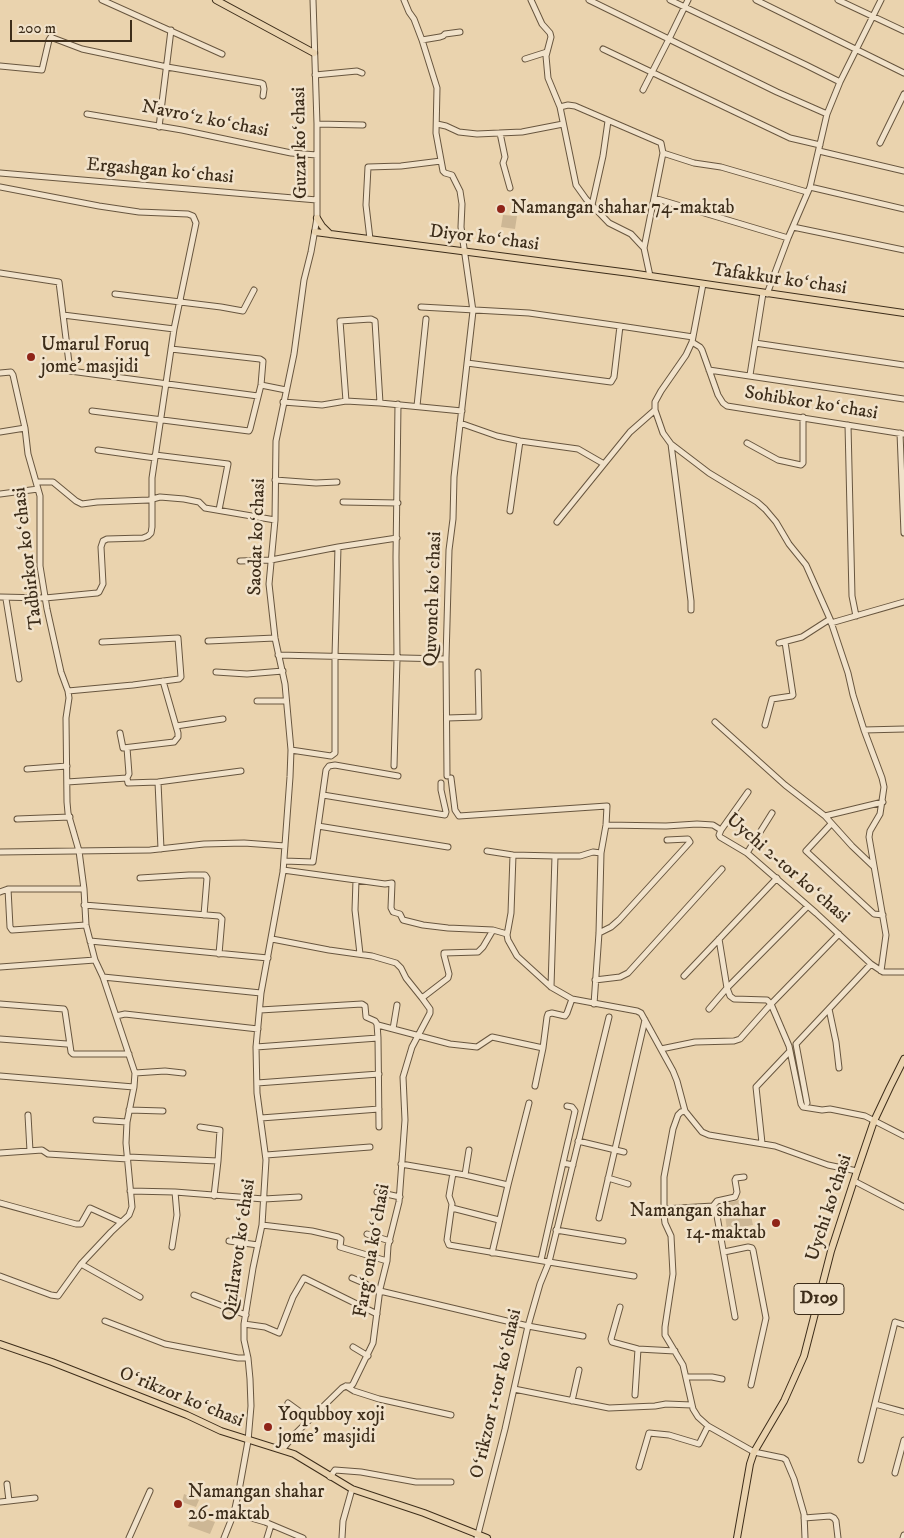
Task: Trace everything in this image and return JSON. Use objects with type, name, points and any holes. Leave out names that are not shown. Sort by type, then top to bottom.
[{"type":"main road","points":[[216,0],[314,53]]},
{"type":"main road","points":[[317,218],[330,234]]},
{"type":"main road","name":"Diyor koʻchasi","points":[[315,232],[650,276]]},
{"type":"main road","name":"Tafakkur koʻchasi","points":[[650,276],[904,313]]},
{"type":"main road","name":"Uychi ko'chasi","points":[[737,1538],[747,1475],[754,1452],[784,1401],[804,1356],[830,1251],[874,1121],[904,1059]]},
{"type":"main road","name":"Oʻrikzor koʻchasi","points":[[0,1344],[52,1362],[187,1415],[221,1432],[282,1450],[308,1462],[352,1489],[424,1513],[486,1538]]},
{"type":"street","points":[[102,0],[113,2],[222,54]]},
{"type":"street","name":"Guzar koʻchasi","points":[[313,0],[318,154],[315,232]]},
{"type":"street","points":[[370,239],[366,205],[368,167],[401,166],[441,161],[436,133],[437,88],[422,40],[404,0]]},
{"type":"street","points":[[531,0],[542,24],[551,36],[547,52],[548,78],[560,107],[576,185],[579,191],[611,225],[631,234],[644,248]]},
{"type":"street","points":[[589,0],[777,92],[827,114]]},
{"type":"street","points":[[670,0],[840,82]]},
{"type":"street","points":[[643,90],[688,0]]},
{"type":"street","points":[[756,0],[904,73]]},
{"type":"street","points":[[838,0],[904,31]]},
{"type":"street","points":[[750,375],[765,293],[808,190],[827,114],[840,82],[881,0]]},
{"type":"street","points":[[159,126],[171,30]]},
{"type":"street","points":[[422,40],[460,32]]},
{"type":"street","points":[[0,66],[42,70],[51,37],[82,49],[167,67],[261,83],[264,89],[263,96]]},
{"type":"street","points":[[603,49],[790,138],[820,145]]},
{"type":"street","points":[[525,59],[547,52]]},
{"type":"street","points":[[315,75],[362,73]]},
{"type":"street","points":[[880,143],[904,94]]},
{"type":"street","points":[[560,107],[571,105],[658,141],[662,146],[663,153],[644,248],[650,276]]},
{"type":"street","name":"Navroʻz koʻchasi","points":[[87,114],[182,130],[291,153],[318,154]]},
{"type":"street","points":[[592,205],[603,156],[608,121]]},
{"type":"street","points":[[317,124],[363,125]]},
{"type":"street","points":[[437,124],[459,132],[476,134],[522,132],[563,124]]},
{"type":"street","points":[[500,133],[505,158],[503,163],[510,188]]},
{"type":"street","points":[[819,151],[904,171]]},
{"type":"street","points":[[663,153],[694,163],[721,167],[808,190],[904,209]]},
{"type":"street","name":"Quvonch koʻchasi","points":[[441,161],[443,171],[452,175],[460,188],[462,204],[461,227],[473,310],[454,477],[453,519],[449,550],[446,659],[447,718],[449,777],[454,810],[460,816],[607,806],[606,825]]},
{"type":"street","name":"Ergashgan koʻchasi","points":[[0,173],[317,200]]},
{"type":"street","points":[[0,186],[98,206],[139,212],[188,214],[193,216],[196,223],[174,329],[155,456],[152,478],[152,526],[148,536],[102,541],[103,584],[100,592],[45,598],[3,598],[19,679]]},
{"type":"street","points":[[654,198],[788,238]]},
{"type":"street","points":[[793,227],[904,250]]},
{"type":"street","name":"Saodat koʻchasi","points":[[286,846],[291,750],[283,671],[275,638],[269,584],[276,520],[276,441],[294,354],[304,280],[315,232]]},
{"type":"street","points":[[0,273],[60,282],[70,371],[258,396]]},
{"type":"street","points":[[703,284],[692,340],[686,355],[660,391],[655,402],[655,410],[663,433],[671,444],[709,473],[757,502],[765,509],[806,565],[830,621],[848,673],[864,730],[882,778],[884,787],[883,802],[880,814],[870,831],[869,837],[886,935],[881,971],[904,972]]},
{"type":"street","points":[[115,294],[243,311],[254,290]]},
{"type":"street","points":[[420,307],[529,313],[620,326],[692,340]]},
{"type":"street","points":[[63,315],[174,329]]},
{"type":"street","points":[[346,401],[340,321],[371,319],[375,321],[380,403]]},
{"type":"street","points":[[416,406],[426,319]]},
{"type":"street","points":[[467,363],[611,382],[614,379],[620,326]]},
{"type":"street","name":"Sohibkor koʻchasi","points":[[692,340],[700,347],[718,395],[727,406],[902,433]]},
{"type":"street","points":[[755,343],[904,365]]},
{"type":"street","points":[[92,411],[249,431],[252,428],[264,362],[260,359],[171,349]]},
{"type":"street","points":[[709,370],[904,398]]},
{"type":"street","name":"Tadbirkor koʻchasi","points":[[0,373],[11,372],[12,375],[25,428],[28,454],[41,503],[39,522],[40,566],[61,672],[68,691],[69,704],[66,718],[68,807],[79,851],[86,925],[95,960],[103,978],[135,1073]]},
{"type":"street","points":[[261,385],[286,390]]},
{"type":"street","points":[[283,402],[322,405],[346,401],[462,411]]},
{"type":"street","points":[[394,766],[397,659],[398,404]]},
{"type":"street","points":[[557,522],[630,432],[655,410]]},
{"type":"street","points":[[747,443],[778,460],[799,466],[803,462],[803,417]]},
{"type":"street","points":[[460,423],[497,436],[578,449],[604,464]]},
{"type":"street","points":[[848,425],[852,596],[856,616]]},
{"type":"street","points":[[0,432],[25,428]]},
{"type":"street","points":[[902,433],[904,533]]},
{"type":"street","points":[[510,511],[520,441]]},
{"type":"street","points":[[671,444],[691,610]]},
{"type":"street","points":[[98,450],[228,464],[219,510]]},
{"type":"street","points":[[275,480],[316,483],[337,482]]},
{"type":"street","points":[[36,482],[54,482],[82,504],[160,497],[184,499],[199,502],[205,508],[276,520]]},
{"type":"street","points":[[0,494],[38,489]]},
{"type":"street","points":[[343,502],[398,503]]},
{"type":"street","points":[[240,561],[271,560],[397,538]]},
{"type":"street","points":[[291,750],[331,756],[334,754],[338,547]]},
{"type":"street","points":[[765,725],[772,699],[793,695],[782,642],[802,636],[830,621],[856,616],[904,602]]},
{"type":"street","points":[[68,691],[163,681],[179,679],[181,677],[178,638],[102,642]]},
{"type":"street","points":[[208,641],[275,638]]},
{"type":"street","points":[[278,655],[446,659]]},
{"type":"street","points":[[216,672],[247,674],[283,671]]},
{"type":"street","points":[[447,718],[479,717],[478,672]]},
{"type":"street","points":[[120,733],[122,748],[174,742],[178,737],[163,681]]},
{"type":"street","points":[[257,701],[286,701]]},
{"type":"street","points":[[176,726],[224,719]]},
{"type":"street","points":[[715,722],[785,785],[825,816],[852,846],[874,866]]},
{"type":"street","points":[[864,730],[904,729]]},
{"type":"street","points":[[126,778],[129,774],[127,748]]},
{"type":"street","points":[[284,860],[313,862],[326,770],[328,767],[331,765],[398,776]]},
{"type":"street","points":[[27,769],[67,766]]},
{"type":"street","points":[[126,778],[128,783],[158,782],[241,771]]},
{"type":"street","points":[[67,782],[126,778]]},
{"type":"street","points":[[158,782],[161,849]]},
{"type":"street","points":[[323,795],[445,815],[441,790],[442,782]]},
{"type":"street","points":[[721,830],[748,792]]},
{"type":"street","points":[[825,816],[883,802]]},
{"type":"street","points":[[747,853],[772,813]]},
{"type":"street","points":[[17,818],[70,817]]},
{"type":"street","points":[[831,824],[807,849],[807,852],[874,914],[883,915]]},
{"type":"street","points":[[594,1004],[602,853],[606,825]]},
{"type":"street","name":"Uychi 2-tor koʻchasi","points":[[606,825],[713,825],[721,830],[720,837],[747,853],[881,971]]},
{"type":"street","points":[[318,826],[448,847]]},
{"type":"street","points":[[599,933],[611,927],[619,920],[690,842],[688,839],[667,840]]},
{"type":"street","points":[[0,852],[161,849],[204,844],[244,843],[286,846]]},
{"type":"street","name":"Qizilravot koʻchasi","points":[[224,1538],[234,1513],[248,1441],[251,1406],[244,1324],[262,1225],[266,1155],[256,1083],[256,1047],[261,993],[272,940],[286,846]]},
{"type":"street","points":[[487,851],[513,855],[556,856],[580,856],[593,852],[602,853]]},
{"type":"street","points":[[513,855],[511,913],[507,934],[508,940],[517,956],[551,986],[572,999],[641,1013],[677,1082],[685,1111],[697,1127],[705,1134],[789,1150],[828,1165],[857,1171]]},
{"type":"street","points":[[551,986],[556,856]]},
{"type":"street","points":[[595,980],[620,977],[628,973],[722,869]]},
{"type":"street","points":[[283,870],[385,884],[392,883],[391,908],[393,912],[400,914],[403,920],[423,925],[493,930],[507,934]]},
{"type":"street","points":[[140,878],[189,874],[205,875],[207,878],[204,914]]},
{"type":"street","points":[[684,976],[777,878]]},
{"type":"street","points":[[356,880],[355,910],[360,954]]},
{"type":"street","points":[[0,892],[8,889],[84,889]]},
{"type":"street","points":[[8,889],[10,927],[12,930],[86,925]]},
{"type":"street","points":[[84,905],[219,916],[222,918],[219,954]]},
{"type":"street","points":[[709,1009],[727,988],[808,906]]},
{"type":"street","points":[[272,940],[386,959],[401,968],[406,978],[422,998],[448,978],[449,974],[444,953],[480,951],[493,930]]},
{"type":"street","points":[[661,1049],[695,1042],[737,1040],[839,934]]},
{"type":"street","points":[[719,939],[730,996],[734,999],[767,1000],[771,1004],[789,1046],[803,1107],[822,1110],[830,1108],[852,1112],[865,1116],[904,1136]]},
{"type":"street","points":[[90,941],[268,958]]},
{"type":"street","points":[[0,966],[95,960]]},
{"type":"street","points":[[807,1103],[796,1044],[871,964]]},
{"type":"street","points":[[103,978],[261,993]]},
{"type":"street","name":"Fargʻona koʻchasi","points":[[282,1450],[295,1434],[342,1388],[354,1384],[368,1356],[374,1337],[380,1290],[400,1197],[404,1120],[403,1077],[417,1035],[430,1013],[430,1009],[422,998]]},
{"type":"street","points":[[535,1086],[548,1015],[552,1013],[565,1016],[572,999]]},
{"type":"street","points":[[260,1010],[360,1003],[365,1006],[366,1017],[375,1021],[378,1026],[380,1127]]},
{"type":"street","points":[[0,1004],[64,1009],[71,1052],[73,1054],[129,1054]]},
{"type":"street","points":[[393,1029],[397,1005]]},
{"type":"street","points":[[829,1009],[836,1042],[838,1068]]},
{"type":"street","points":[[116,1016],[125,1014],[258,1029]]},
{"type":"street","name":"Oʻrikzor 1-tor koʻchasi","points":[[478,1536],[528,1326],[540,1284],[549,1262],[609,1017]]},
{"type":"street","points":[[599,1218],[645,1020]]},
{"type":"street","points":[[378,1026],[450,1044],[480,1046],[492,1037],[543,1048]]},
{"type":"street","points":[[256,1047],[378,1038]]},
{"type":"street","points":[[0,1039],[70,1045]]},
{"type":"street","points":[[762,1144],[756,1088],[790,1052]]},
{"type":"street","points":[[0,1276],[56,1296],[59,1294],[80,1264],[129,1216],[131,1211],[126,1143],[127,1122],[135,1073],[165,1071],[183,1073]]},
{"type":"street","points":[[256,1083],[379,1074]]},
{"type":"street","points":[[0,1076],[134,1087]]},
{"type":"street","points":[[492,1253],[529,1103]]},
{"type":"street","points":[[541,1260],[575,1111],[572,1107],[567,1106]]},
{"type":"street","points":[[261,1118],[380,1109]]},
{"type":"street","points":[[129,1110],[163,1111]]},
{"type":"street","points":[[685,1111],[678,1114],[673,1129],[664,1178],[665,1224],[671,1236],[673,1270],[664,1332],[681,1361],[696,1415],[708,1426],[754,1452],[786,1460],[794,1479],[804,1518],[805,1538]]},
{"type":"street","points":[[28,1115],[30,1151]]},
{"type":"street","points":[[96,1120],[127,1122]]},
{"type":"street","points":[[200,1128],[220,1130],[214,1196]]},
{"type":"street","points":[[578,1141],[624,1152]]},
{"type":"street","points":[[266,1155],[370,1147]]},
{"type":"street","points":[[0,1153],[42,1150],[48,1154],[218,1161]]},
{"type":"street","points":[[465,1175],[470,1150]]},
{"type":"street","points":[[563,1163],[572,1165]]},
{"type":"street","points":[[401,1164],[465,1175],[508,1185]]},
{"type":"street","points":[[453,1173],[449,1196],[452,1208],[448,1245],[634,1276]]},
{"type":"street","points":[[664,1209],[713,1206],[717,1201],[735,1197],[737,1192],[735,1180],[736,1178],[744,1177]]},
{"type":"street","points":[[608,1178],[628,1184]]},
{"type":"street","points":[[854,1181],[904,1208]]},
{"type":"street","points":[[130,1191],[264,1198],[299,1197]]},
{"type":"street","points":[[172,1247],[177,1215],[175,1192]]},
{"type":"street","points":[[377,1192],[400,1197]]},
{"type":"street","points":[[0,1203],[76,1224],[81,1224],[90,1208],[121,1222]]},
{"type":"street","points":[[713,1206],[717,1216],[735,1318]]},
{"type":"street","points":[[452,1208],[499,1220]]},
{"type":"street","points":[[262,1225],[338,1236],[341,1239],[340,1247],[387,1260]]},
{"type":"street","points":[[556,1230],[623,1241]]},
{"type":"street","points":[[367,1234],[390,1241]]},
{"type":"street","points":[[229,1241],[258,1245]]},
{"type":"street","points":[[724,1252],[748,1246],[753,1250],[766,1318],[751,1385]]},
{"type":"street","points":[[80,1264],[140,1297]]},
{"type":"street","points":[[244,1324],[265,1327],[279,1334],[293,1297],[304,1278],[377,1314]]},
{"type":"street","points":[[352,1278],[366,1284],[371,1289],[528,1326],[583,1336]]},
{"type":"street","points":[[194,1295],[246,1316]]},
{"type":"street","points":[[620,1307],[611,1341],[638,1349],[674,1351]]},
{"type":"street","points":[[105,1321],[164,1344],[238,1358],[248,1358]]},
{"type":"street","points":[[861,1460],[895,1322],[904,1326]]},
{"type":"street","points":[[353,1346],[368,1356]]},
{"type":"street","points":[[635,1395],[638,1349]]},
{"type":"street","points":[[572,1401],[579,1370]]},
{"type":"street","points":[[686,1377],[722,1379]]},
{"type":"street","points":[[346,1386],[354,1391],[379,1399],[451,1415]]},
{"type":"street","points":[[514,1389],[609,1408],[666,1404],[692,1405]]},
{"type":"street","points":[[288,1403],[310,1419]]},
{"type":"street","points":[[875,1404],[904,1412]]},
{"type":"street","points":[[640,1467],[649,1433],[669,1435],[699,1444],[708,1426]]},
{"type":"street","points":[[896,1473],[904,1440]]},
{"type":"street","points":[[330,1477],[335,1470],[361,1472],[416,1482],[451,1482]]},
{"type":"street","points":[[7,1484],[10,1501]]},
{"type":"street","points":[[342,1538],[343,1524],[352,1489]]},
{"type":"street","points":[[129,1538],[150,1491]]},
{"type":"street","points":[[0,1502],[35,1498]]},
{"type":"street","points":[[234,1513],[265,1522],[303,1538]]},
{"type":"street","points":[[804,1518],[830,1516],[834,1518],[838,1538]]},
{"type":"street","points":[[267,1538],[271,1525]]},
{"type":"shaded area","points":[[503,215],[517,216],[515,229],[501,227]]},
{"type":"shaded area","points":[[744,1199],[746,1209],[729,1213],[727,1203]]},
{"type":"shaded area","points":[[750,1211],[753,1225],[727,1230],[725,1215]]},
{"type":"shaded area","points":[[184,1494],[199,1500],[196,1507],[182,1502]]},
{"type":"shaded area","points":[[193,1515],[215,1522],[210,1534],[188,1526]]},
{"type":"place","name":"Namangan shahar 74-maktab","points":[[501,209]]},
{"type":"place","name":"Umarul Foruq jome' masjidi","points":[[31,357]]},
{"type":"place","name":"Namangan shahar 14-maktab","points":[[776,1223]]},
{"type":"place","name":"Yoqubboy xoji jome' masjidi","points":[[268,1427]]},
{"type":"place","name":"Namangan shahar 26-maktab","points":[[178,1504]]}]
